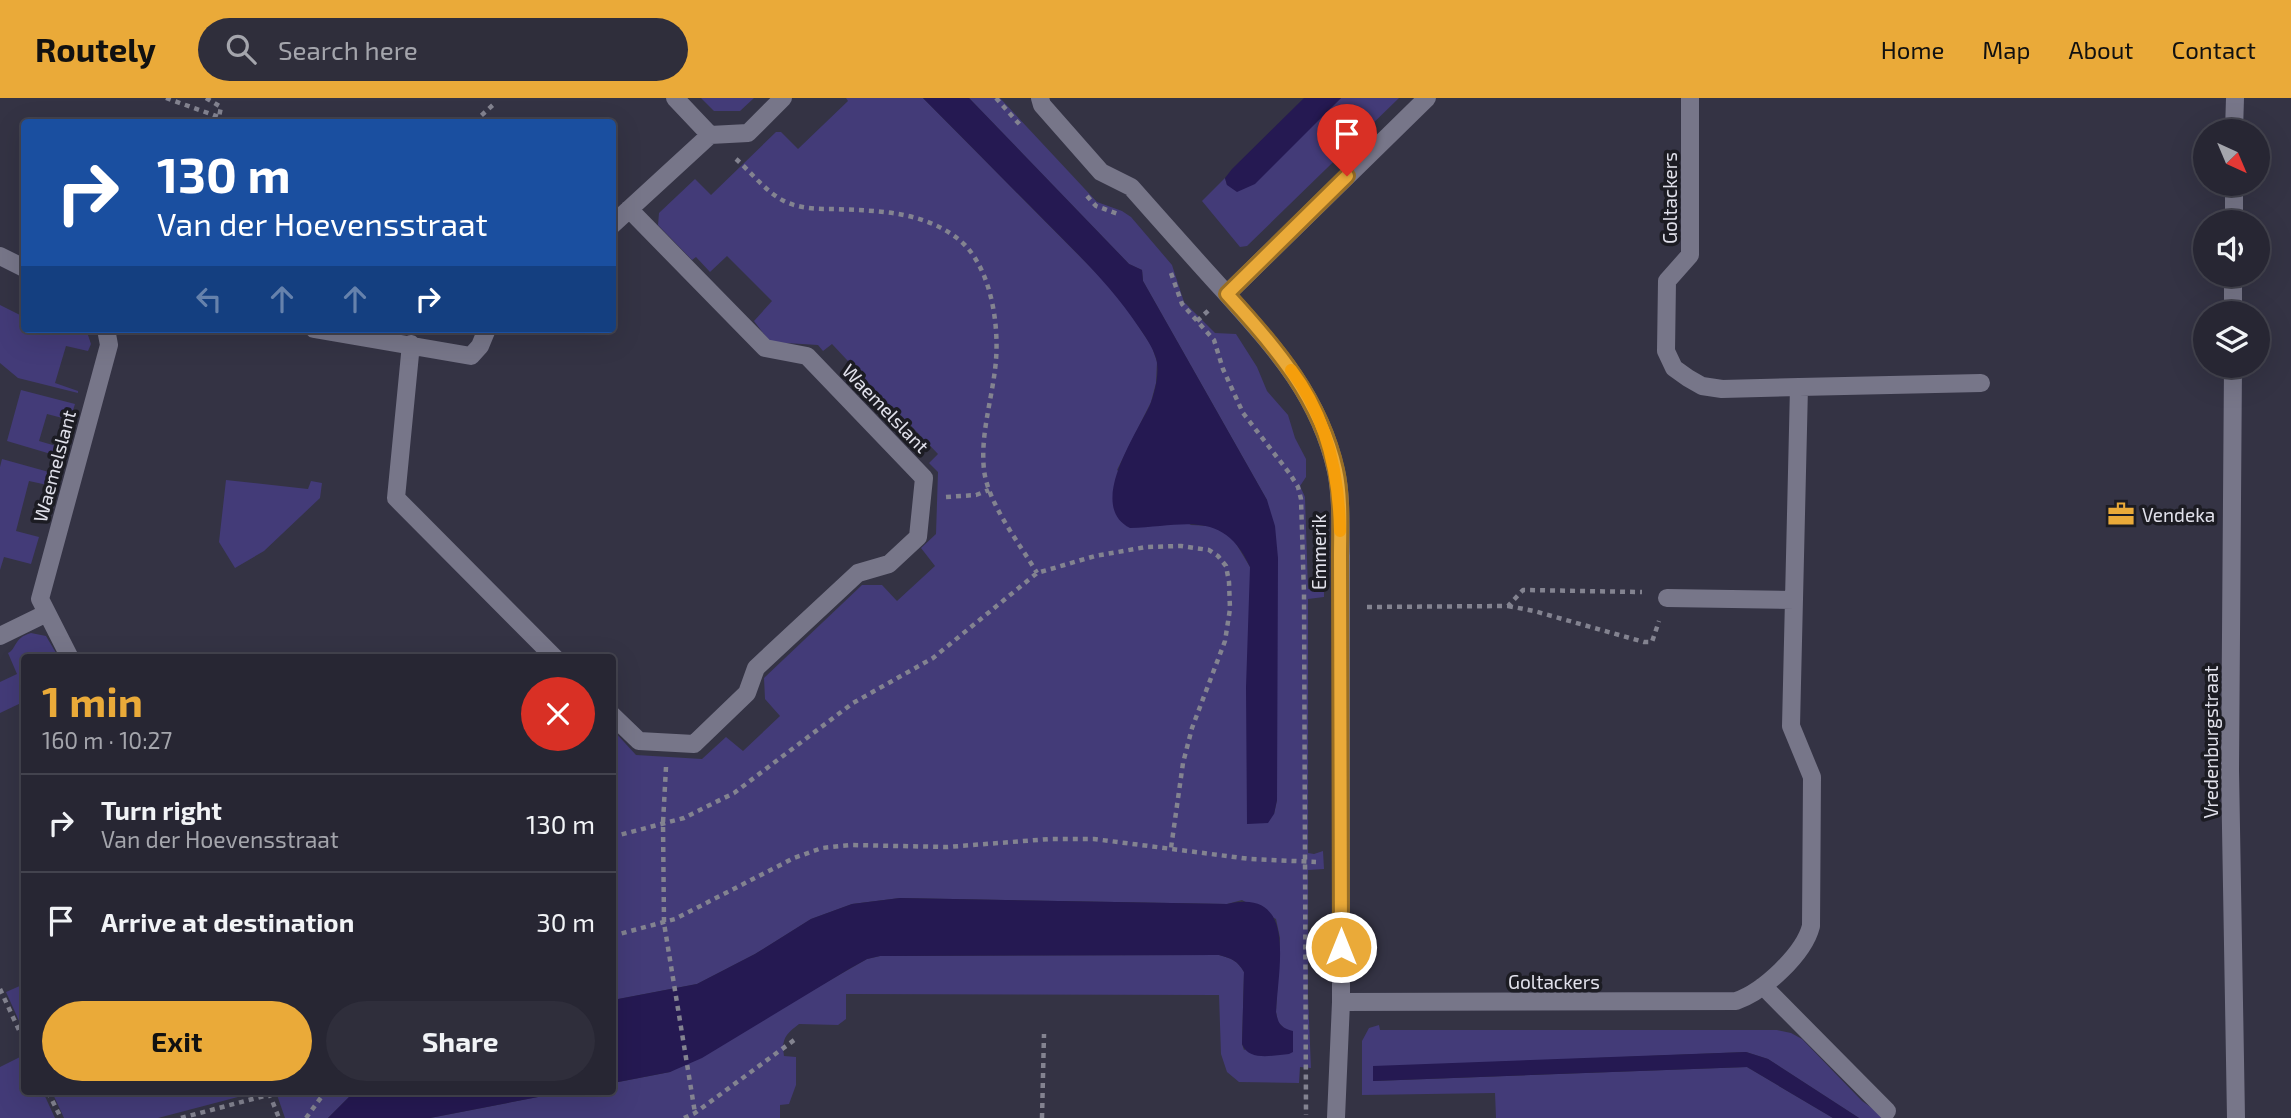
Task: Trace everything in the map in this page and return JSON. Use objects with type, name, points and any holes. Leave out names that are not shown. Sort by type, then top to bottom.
[{"type":"street","points":[[675,98],[710,135]]},
{"type":"street","points":[[616,221],[710,135],[748,133],[783,98]]},
{"type":"street","name":"Emmerik","points":[[1040,98],[1042,106],[1101,173],[1131,187],[1266,337],[1299,380],[1320,421],[1336,472],[1339,494],[1341,1002],[1336,1118]]},
{"type":"street","points":[[1227,294],[1427,98]]},
{"type":"street","name":"Goltackers","points":[[1690,98],[1690,255],[1667,281],[1667,351],[1674,368],[1702,386],[1722,389],[1981,383]]},
{"type":"street","points":[[2234,119],[2235,98]]},
{"type":"street","name":"Waemelslant","points":[[616,719],[639,741],[694,744],[747,693],[756,668],[858,573],[889,564],[918,537],[924,478],[807,356],[765,348],[629,209]]},
{"type":"street","points":[[0,256],[21,266]]},
{"type":"street","name":"Waemelslant","points":[[68,654],[40,599],[109,345],[107,333]]},
{"type":"street","points":[[340,333],[471,356],[480,346],[485,333]]},
{"type":"street","points":[[411,344],[396,498],[551,654]]},
{"type":"street","name":"Vredenburgstraat","points":[[2233,378],[2230,771],[2236,1118]]},
{"type":"street","name":"Goltackers","points":[[1341,1002],[1736,1001],[1749,997],[1763,986],[1800,950],[1808,939],[1811,926],[1812,777],[1791,726],[1799,387]]},
{"type":"street","points":[[1667,598],[1794,600]]},
{"type":"street","points":[[0,636],[47,613]]},
{"type":"street","points":[[1763,986],[1888,1111]]},
{"type":"path","points":[[166,98],[216,119]]},
{"type":"path","points":[[207,98],[220,107],[218,119]]},
{"type":"path","points":[[996,98],[1023,127]]},
{"type":"path","points":[[477,119],[494,104]]},
{"type":"path","points":[[710,135],[783,201],[807,209],[893,211],[931,223],[957,239],[970,251],[983,269],[995,328],[996,358],[983,440],[984,472],[989,490],[1037,573]]},
{"type":"path","points":[[1078,186],[1096,206],[1121,214]]},
{"type":"path","points":[[1169,266],[1182,304],[1214,340],[1231,391],[1243,412],[1298,487],[1301,499],[1304,594],[1306,1115]]},
{"type":"path","points":[[922,499],[976,495],[989,490]]},
{"type":"path","points":[[616,836],[684,818],[733,793],[853,703],[933,659],[1037,573],[1095,556],[1146,547],[1181,546],[1209,550],[1226,566],[1230,610],[1225,641],[1192,728],[1183,763],[1171,848]]},
{"type":"path","points":[[1304,594],[1360,595],[1362,607],[1508,606],[1644,642],[1652,642],[1667,598],[1656,592],[1523,590],[1508,606]]},
{"type":"path","points":[[667,742],[663,823],[664,923],[695,1114]]},
{"type":"path","points":[[616,935],[675,919],[794,858],[822,848],[851,845],[947,847],[1050,839],[1094,839],[1250,859],[1304,862]]},
{"type":"path","points":[[0,989],[21,1034]]},
{"type":"path","points":[[1042,1118],[1044,1034]]},
{"type":"path","points":[[684,1118],[695,1114],[797,1038]]},
{"type":"path","points":[[50,1095],[61,1118]]},
{"type":"path","points":[[181,1118],[263,1095]]},
{"type":"path","points":[[271,1095],[279,1118]]},
{"type":"path","points":[[306,1118],[323,1095]]},
{"type":"shaded area","points":[[701,98],[754,98],[740,111],[714,111]]},
{"type":"shaded area","points":[[846,98],[923,98],[1118,295],[1152,347],[1157,362],[1156,383],[1151,402],[1117,470],[1191,525],[1212,526],[1232,537],[1250,567],[1274,814],[1277,800],[1277,676],[1267,500],[1143,281],[1142,270],[1129,264],[969,98],[1000,98],[1097,202],[1131,217],[1172,265],[1184,302],[1215,333],[1236,334],[1257,367],[1267,391],[1288,415],[1295,438],[1306,459],[1306,477],[1300,486],[1305,497],[1308,589],[1324,590],[1324,597],[1308,599],[1308,853],[1323,851],[1324,869],[1308,870],[1311,1068],[1300,1067],[1299,1083],[1239,1082],[1227,1072],[1221,1054],[1219,995],[846,994],[846,1019],[838,1025],[799,1024],[786,1037],[783,1045],[784,1056],[796,1057],[796,1085],[789,1104],[780,1105],[780,1118],[430,1118],[549,1095],[616,1095],[616,1082],[670,1072],[867,959],[880,956],[1219,955],[1234,960],[1244,972],[1244,1050],[1284,1028],[1278,1022],[1276,1012],[1280,938],[1276,919],[1242,900],[1227,904],[900,898],[852,904],[811,919],[755,954],[697,984],[616,999],[616,733],[636,755],[702,759],[726,737],[743,751],[780,716],[765,699],[764,678],[862,585],[882,585],[897,601],[935,566],[921,548],[936,534],[938,472],[929,463],[938,454],[892,406],[883,414],[870,400],[877,392],[832,344],[823,351],[818,345],[770,342],[754,321],[772,301],[727,256],[710,272],[696,257],[692,260],[658,225],[659,213],[695,179],[711,195],[776,132],[781,132],[798,149],[848,101]]},
{"type":"shaded area","points":[[923,98],[969,98],[1129,264],[1142,270],[1143,281],[1267,500],[1275,526],[1278,558],[1277,800],[1274,814],[1268,823],[1247,824],[1246,687],[1250,567],[1240,549],[1228,536],[1215,529],[1185,524],[1130,528],[1118,518],[1113,503],[1114,487],[1126,450],[1154,394],[1157,369],[1152,349],[1128,311],[1093,270]]},
{"type":"shaded area","points":[[1304,98],[1341,98],[1255,184],[1237,192],[1227,185],[1225,178],[1232,169]]},
{"type":"shaded area","points":[[1341,98],[1399,98],[1247,246],[1240,247],[1202,201],[1225,178],[1227,185],[1323,115]]},
{"type":"shaded area","points":[[0,305],[21,316],[21,333],[87,333],[91,344],[88,351],[66,346],[55,383],[78,393],[18,378],[0,363]]},
{"type":"shaded area","points":[[21,390],[75,404],[70,420],[47,414],[39,441],[63,448],[61,457],[7,441]]},
{"type":"shaded area","points":[[2,459],[56,474],[52,486],[29,481],[16,531],[39,537],[31,564],[4,557],[0,570],[0,467]]},
{"type":"shaded area","points":[[226,480],[308,489],[311,481],[322,483],[320,498],[264,551],[235,568],[219,542]]},
{"type":"shaded area","points":[[31,633],[46,636],[57,654],[21,654],[21,703],[0,713],[0,682],[17,674],[8,653],[25,635]]},
{"type":"shaded area","points":[[900,898],[1227,904],[1250,902],[1265,908],[1274,919],[1279,935],[1276,1012],[1281,1025],[1293,1031],[1293,1052],[1262,1056],[1245,1050],[1242,1044],[1244,972],[1234,960],[1219,955],[880,956],[867,959],[849,969],[702,1058],[670,1072],[616,1082],[616,999],[697,984],[755,954],[811,919],[852,904]]},
{"type":"shaded area","points":[[21,985],[21,1025],[6,992]]},
{"type":"shaded area","points":[[1379,1025],[1380,1030],[1777,1030],[1802,1039],[1862,1101],[1886,1118],[1859,1118],[1768,1059],[1746,1052],[1373,1067],[1374,1081],[1747,1067],[1833,1118],[1496,1118],[1495,1093],[1362,1095],[1362,1041],[1369,1028]]},
{"type":"shaded area","points":[[1746,1052],[1768,1059],[1859,1118],[1833,1118],[1747,1067],[1373,1081],[1373,1066]]},
{"type":"shaded area","points":[[21,1056],[21,1095],[44,1095],[55,1118],[0,1118],[0,1067]]},
{"type":"shaded area","points":[[53,1095],[246,1095],[158,1118],[64,1118]]},
{"type":"shaded area","points":[[277,1095],[351,1095],[328,1118],[285,1118]]},
{"type":"shaded area","points":[[351,1095],[549,1095],[430,1118],[328,1118]]},
{"type":"slow traffic","points":[[1291,370],[1316,410],[1328,442],[1336,472],[1340,531]]},
{"type":"place","name":"Vendeka","points":[[2121,514]]},
{"type":"route","points":[[1341,947],[1340,505],[1336,472],[1316,410],[1299,380],[1266,337],[1227,294],[1347,176]]}]
